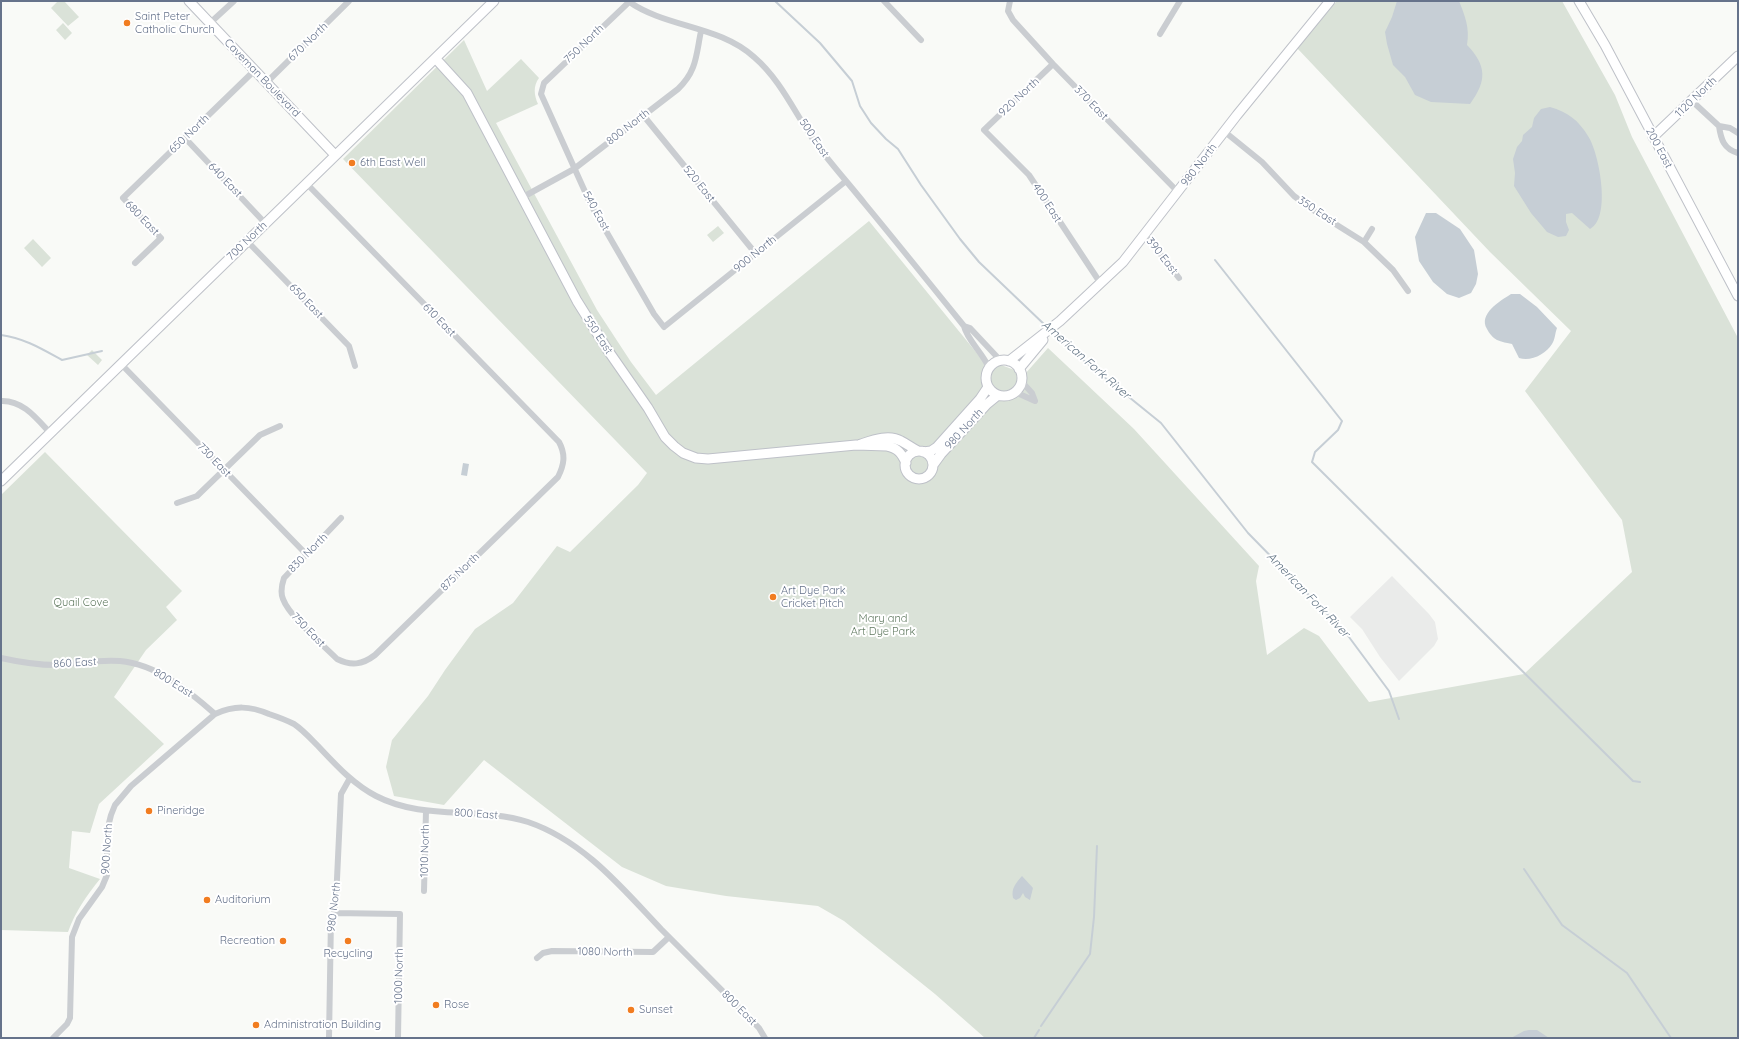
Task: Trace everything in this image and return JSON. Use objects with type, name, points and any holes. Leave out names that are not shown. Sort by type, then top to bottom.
[{"type":"street","name":"Caveman Boulevard","points":[[189,1],[335,155]]},
{"type":"street","points":[[210,23],[234,1]]},
{"type":"street","name":"670 North","points":[[266,82],[349,1]]},
{"type":"street","name":"700 North","points":[[1,481],[265,222],[436,59],[493,1]]},
{"type":"street","name":"500 East","points":[[629,1],[649,14],[724,38],[740,45],[767,69],[780,86],[817,145],[964,326],[986,359],[989,368]]},
{"type":"street","name":"750 North","points":[[541,89],[544,83],[629,1]]},
{"type":"street","points":[[884,1],[921,40]]},
{"type":"street","name":"370 East","points":[[1010,1],[1008,12],[1013,20],[1053,64],[1178,192]]},
{"type":"street","points":[[1160,34],[1180,1]]},
{"type":"street","name":"980 North","points":[[1005,360],[1054,329],[1060,321],[1123,262],[1330,1]]},
{"type":"street","name":"200 East","points":[[1579,1],[1605,45],[1738,296]]},
{"type":"street","name":"800 North","points":[[523,197],[574,169],[687,80],[694,68],[701,31]]},
{"type":"street","name":"1120 North","points":[[1653,138],[1738,56]]},
{"type":"street","name":"550 East","points":[[436,59],[467,93],[586,317],[648,408],[665,437],[678,450],[696,458],[719,459],[856,445],[893,447],[900,452],[906,463]]},
{"type":"street","name":"920 North","points":[[984,130],[1053,64]]},
{"type":"street","name":"650 North","points":[[123,198],[255,70]]},
{"type":"street","name":"540 East","points":[[541,89],[541,94],[591,205],[654,314],[664,327]]},
{"type":"street","points":[[1692,101],[1719,126],[1730,128],[1738,133]]},
{"type":"street","name":"520 East","points":[[643,115],[756,254]]},
{"type":"street","points":[[1719,126],[1720,136],[1726,148],[1738,153]]},
{"type":"street","name":"400 East","points":[[984,130],[994,138],[1033,180],[1101,284]]},
{"type":"street","name":"350 East","points":[[1225,132],[1262,162],[1294,196],[1313,210],[1364,242],[1393,270],[1408,291]]},
{"type":"street","name":"640 East","points":[[185,138],[265,222]]},
{"type":"street","name":"900 North","points":[[664,327],[846,181]]},
{"type":"street","name":"610 East","points":[[306,183],[559,442],[564,453],[564,461]]},
{"type":"street","name":"680 East","points":[[123,198],[161,238],[135,263]]},
{"type":"street","points":[[1364,242],[1372,229]]},
{"type":"street","name":"390 East","points":[[1145,234],[1179,278]]},
{"type":"street","name":"650 East","points":[[247,241],[349,346],[353,354],[355,366]]},
{"type":"street","name":"500 East","points":[[964,326],[970,328],[1005,360]]},
{"type":"street","name":"980 North","points":[[1019,368],[1040,339]]},
{"type":"street","points":[[1015,392],[1035,401],[1032,393],[1022,382],[1019,368],[1005,360],[989,368],[986,377],[988,387],[998,395],[1010,395],[1015,392],[1022,382]]},
{"type":"street","name":"730 East","points":[[121,364],[307,555]]},
{"type":"street","name":"980 North","points":[[920,452],[937,447],[980,399],[988,387]]},
{"type":"street","name":"980 North","points":[[933,465],[941,454],[987,404],[998,395]]},
{"type":"street","points":[[1,401],[11,402],[24,407],[50,433]]},
{"type":"street","points":[[177,503],[197,496],[260,435],[280,426]]},
{"type":"street","name":"550 East","points":[[856,445],[878,439],[889,438],[901,441],[920,452]]},
{"type":"street","points":[[920,452],[929,455],[933,465],[929,475],[921,479],[916,479],[908,473],[906,463],[909,456],[920,452]]},
{"type":"street","name":"875 North","points":[[344,662],[356,664],[375,656],[558,477],[564,461]]},
{"type":"street","name":"830 North","points":[[281,590],[284,578],[341,518]]},
{"type":"street","name":"750 East","points":[[281,590],[283,600],[293,614],[337,659],[344,662]]},
{"type":"street","name":"860 East","points":[[1,658],[40,665],[120,661],[148,668]]},
{"type":"street","name":"800 East","points":[[148,668],[195,696],[215,714],[229,708],[248,707],[268,713],[294,724],[308,735],[350,778],[383,799],[404,807],[426,811],[497,814],[530,823],[554,833],[575,846],[596,863],[759,1028],[766,1038]]},
{"type":"street","name":"900 North","points":[[53,1038],[67,1024],[70,1018],[72,938],[79,919],[102,887],[107,875],[107,831],[115,805],[131,786],[215,714]]},
{"type":"street","name":"980 North","points":[[329,1038],[331,918],[334,913],[336,900],[341,794],[350,778]]},
{"type":"street","name":"1010 North","points":[[424,891],[426,811]]},
{"type":"street","name":"1000 North","points":[[334,913],[400,914],[398,1038]]},
{"type":"street","name":"1080 North","points":[[536,958],[543,953],[552,951],[653,952],[669,937]]},
{"type":"shaded area","points":[[1397,1],[1459,1],[1465,17],[1467,28],[1467,45],[1478,60],[1482,74],[1480,88],[1470,104],[1431,102],[1415,95],[1405,77],[1393,65],[1385,32]]},
{"type":"shaded area","points":[[1550,107],[1562,111],[1572,117],[1588,136],[1596,156],[1602,199],[1601,212],[1597,223],[1590,229],[1572,213],[1566,214],[1566,222],[1569,230],[1566,236],[1558,237],[1547,232],[1531,213],[1514,186],[1515,173],[1513,159],[1517,147],[1522,141],[1523,135],[1532,127],[1534,118],[1541,109]]},
{"type":"shaded area","points":[[1426,213],[1436,213],[1460,229],[1474,250],[1478,274],[1476,284],[1471,293],[1459,298],[1447,294],[1433,282],[1419,261],[1415,237]]},
{"type":"shaded area","points":[[1511,294],[1520,294],[1537,307],[1557,328],[1554,341],[1549,348],[1542,354],[1533,358],[1519,358],[1512,344],[1496,339],[1487,329],[1485,318],[1488,313],[1496,304]]},
{"type":"shaded area","points":[[463,463],[469,464],[467,476],[461,475]]},
{"type":"shaded area","points":[[1392,576],[1435,622],[1438,639],[1434,646],[1399,681],[1380,657],[1362,629],[1350,617]]},
{"type":"shaded area","points":[[1022,876],[1033,888],[1030,900],[1025,897],[1023,893],[1020,898],[1016,900],[1013,898],[1013,888]]},
{"type":"shaded area","points":[[1529,1030],[1537,1030],[1549,1038],[1511,1038]]},
{"type":"green space","points":[[58,1],[64,1],[79,17],[68,26],[51,8]]},
{"type":"green space","name":"Mary and Art Dye Park","points":[[1337,1],[1562,1],[1615,95],[1632,137],[1738,338],[1738,1038],[985,1038],[935,994],[844,921],[818,906],[726,896],[666,886],[622,867],[484,760],[444,805],[394,796],[386,767],[392,740],[428,696],[475,629],[513,603],[557,546],[570,552],[638,485],[647,473],[343,159],[464,40],[487,91],[521,59],[539,78],[535,91],[538,104],[496,123],[597,310],[631,362],[656,395],[869,221],[980,357],[1025,374],[1048,348],[1134,429],[1259,566],[1256,581],[1267,655],[1304,628],[1319,636],[1369,702],[1524,674],[1632,572],[1622,520],[1525,391],[1571,331],[1490,252],[1297,48]]},
{"type":"green space","points":[[63,23],[72,33],[65,40],[56,30]]},
{"type":"green space","points":[[718,226],[724,233],[713,242],[707,235]]},
{"type":"green space","points":[[33,239],[51,258],[42,267],[24,248]]},
{"type":"green space","points":[[92,350],[102,360],[98,365],[87,355]]},
{"type":"green space","name":"Quail Cove","points":[[45,452],[182,591],[166,607],[177,620],[146,650],[114,697],[164,744],[99,804],[90,833],[72,831],[69,868],[100,879],[82,904],[68,932],[1,930],[1,495]]},
{"type":"waterway","name":"American Fork River","points":[[775,1],[820,43],[852,81],[860,106],[871,123],[898,149],[921,185],[960,239],[979,262],[1047,327]]},
{"type":"waterway","points":[[1215,260],[1342,421],[1338,430],[1315,452],[1312,462],[1633,781],[1640,782]]},
{"type":"waterway","name":"American Fork River","points":[[1051,332],[1061,342],[1161,423],[1248,533],[1346,633],[1389,691],[1399,719]]},
{"type":"waterway","points":[[1,335],[25,341],[62,360],[102,351]]},
{"type":"waterway","points":[[1041,1026],[1090,954],[1094,917],[1097,846]]},
{"type":"waterway","name":"American Fork River","points":[[1524,869],[1562,925],[1627,973],[1671,1038]]},
{"type":"waterway","points":[[1034,1038],[1039,1030]]},
{"type":"place","name":"Saint Peter Catholic Church","points":[[127,23]]},
{"type":"place","name":"6th East Well","points":[[352,163]]},
{"type":"place","name":"Art Dye Park Cricket Pitch","points":[[773,597]]},
{"type":"place","name":"Pineridge","points":[[149,811]]},
{"type":"place","name":"Auditorium","points":[[207,900]]},
{"type":"place","name":"Recreation","points":[[283,941]]},
{"type":"place","name":"Recycling","points":[[348,941]]},
{"type":"place","name":"Rose","points":[[436,1005]]},
{"type":"place","name":"Sunset","points":[[631,1010]]},
{"type":"place","name":"Administration Building","points":[[256,1025]]}]
